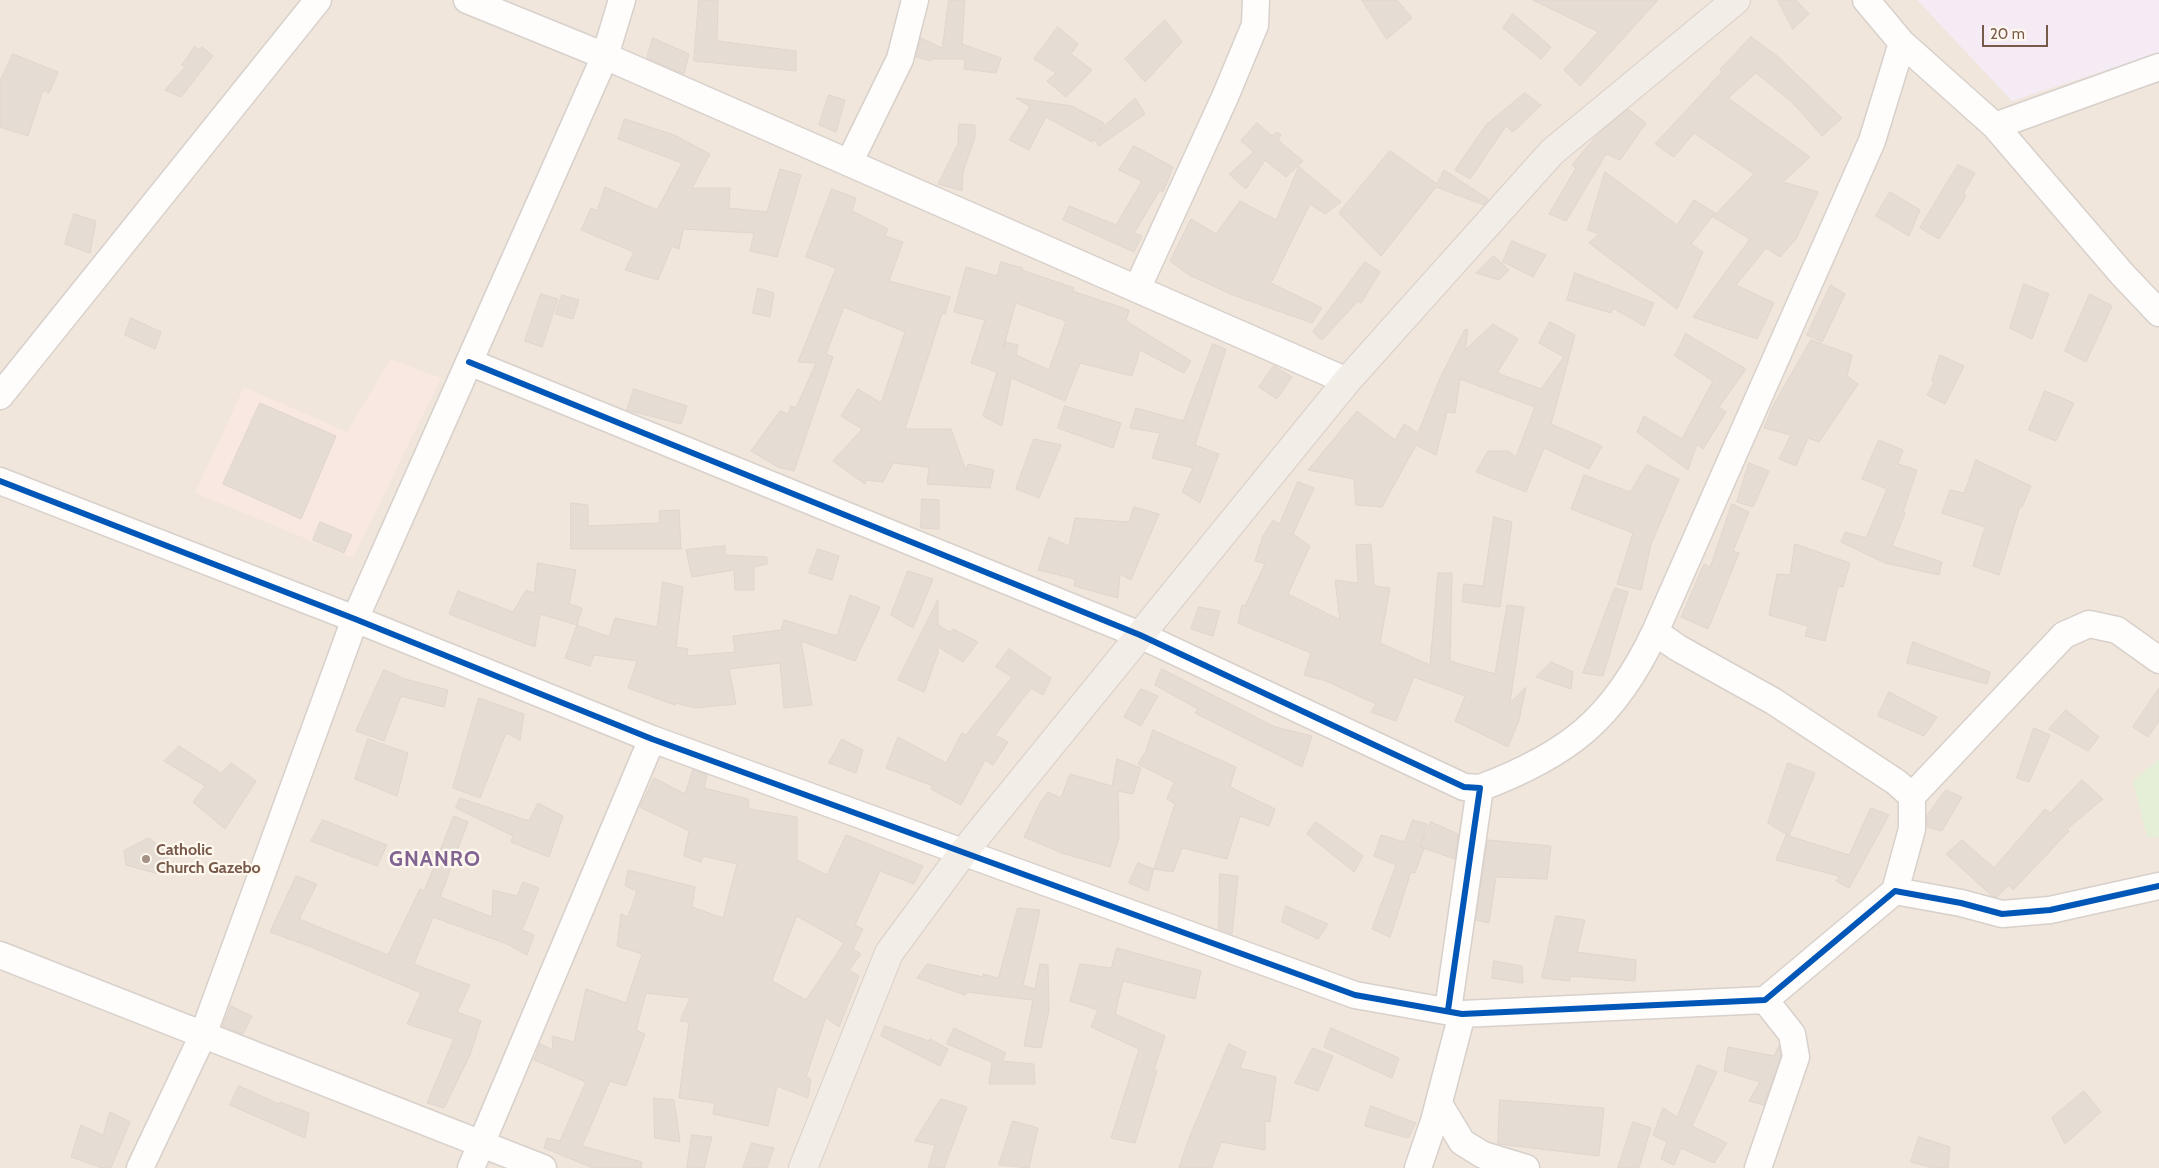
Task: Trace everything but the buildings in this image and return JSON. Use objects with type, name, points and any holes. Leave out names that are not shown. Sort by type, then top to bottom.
[{"type":"main road","points":[[803,1168],[889,953],[962,854],[1347,381],[1552,152],[1736,0]]},
{"type":"street","points":[[0,396],[318,0]]},
{"type":"street","points":[[467,0],[605,56],[1347,381]]},
{"type":"street","points":[[140,1168],[203,1035],[355,619],[605,56],[622,0]]},
{"type":"street","points":[[849,163],[900,59],[915,0]]},
{"type":"street","points":[[1137,289],[1225,97],[1255,25],[1256,0]]},
{"type":"street","points":[[1866,0],[1902,44],[1995,126],[2122,274],[2159,313]]},
{"type":"street","points":[[469,362],[1140,635],[1464,787],[1480,788],[1541,763],[1579,738],[1612,704],[1640,664],[1872,141],[1902,44]]},
{"type":"street","points":[[1995,126],[2159,67]]},
{"type":"street","points":[[0,481],[355,619],[652,739],[962,854],[1355,995],[1455,1012],[1765,1000],[1895,891],[1912,829],[1912,796],[2064,635],[2089,624],[2118,630],[2159,660]]},
{"type":"street","points":[[1655,632],[1678,648],[1772,701],[1896,782],[1912,796]]},
{"type":"street","points":[[476,1156],[652,739]]},
{"type":"street","points":[[1418,1168],[1439,1104],[1455,1012],[1480,788]]},
{"type":"street","points":[[1895,891],[1961,902],[2002,914],[2050,910],[2159,886]]},
{"type":"street","points":[[0,955],[203,1035],[476,1156],[543,1168]]},
{"type":"street","points":[[1758,1168],[1796,1057],[1792,1034],[1765,1000]]},
{"type":"street","points":[[1439,1104],[1462,1142],[1483,1155],[1526,1168]]},
{"type":"shaded area","points":[[0,0],[2159,0],[2159,1168],[0,1168]]},
{"type":"shaded area","points":[[1917,0],[2159,0],[2159,53],[2012,101]]},
{"type":"shaded area","points":[[390,359],[441,378],[353,558],[195,493],[244,387],[347,432]]},
{"type":"green space","points":[[2159,759],[2159,837],[2147,837],[2133,781]]},
{"type":"cycle path","points":[[469,362],[1140,635],[1464,787],[1480,788],[1448,1010]]},
{"type":"cycle path","points":[[0,481],[355,619],[652,739],[1355,995],[1462,1014],[1765,1000],[1895,891],[1961,903],[2002,914],[2050,910],[2159,886]]},
{"type":"place","name":"Catholic Church Gazebo","points":[[146,859]]},
{"type":"district","name":"GNANRO","points":[[435,860]]}]
